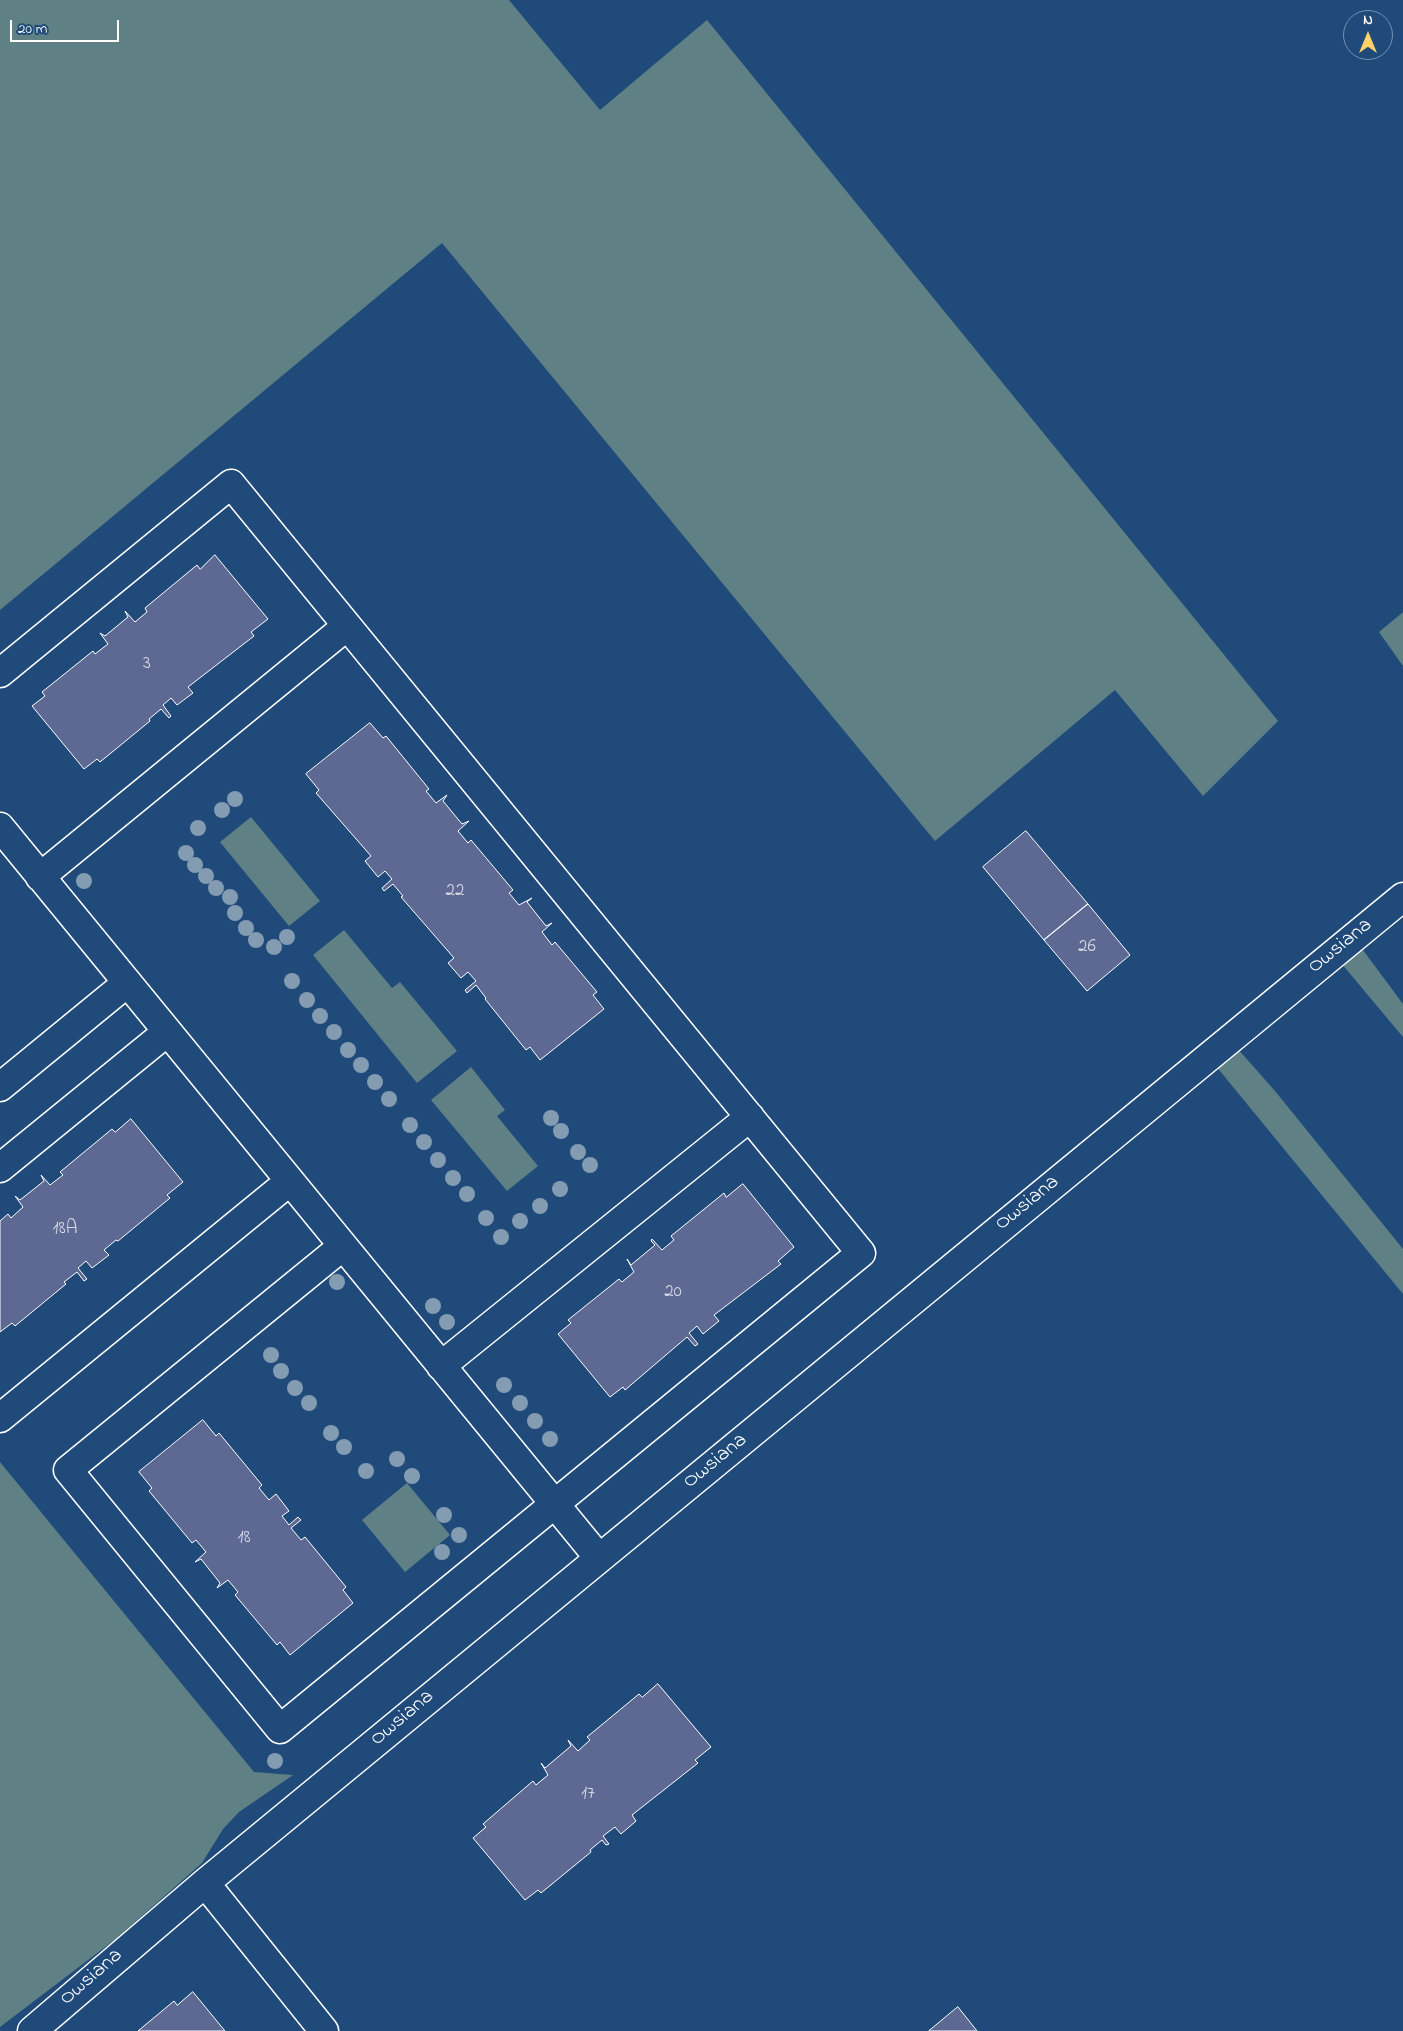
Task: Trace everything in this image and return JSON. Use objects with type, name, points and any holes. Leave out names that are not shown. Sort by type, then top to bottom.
[{"type":"street","points":[[0,673],[231,484],[861,1253],[280,1729],[68,1470],[343,1246]]},
{"type":"street","points":[[40,877],[347,626]]},
{"type":"street","points":[[0,827],[599,1558]]},
{"type":"street","name":"Owsiana","points":[[32,2031],[204,1883],[1403,897]]},
{"type":"street","points":[[0,1087],[127,983]]},
{"type":"street","points":[[0,1168],[167,1032]]},
{"type":"street","points":[[441,1366],[750,1117]]},
{"type":"street","points":[[0,1418],[290,1181]]},
{"type":"street","points":[[204,1883],[324,2031]]},
{"type":"green space","points":[[0,0],[509,0],[600,110],[707,20],[1278,721],[1203,796],[1115,690],[935,841],[442,243],[0,610]]},
{"type":"green space","points":[[1403,612],[1403,666],[1379,632]]},
{"type":"green space","points":[[251,817],[320,901],[289,926],[220,842]]},
{"type":"green space","points":[[344,930],[392,988],[400,982],[457,1051],[417,1083],[313,955]]},
{"type":"green space","points":[[1360,946],[1403,1004],[1403,1037],[1341,963]]},
{"type":"green space","points":[[1237,1048],[1275,1091],[1403,1249],[1403,1294],[1215,1065]]},
{"type":"green space","points":[[471,1067],[505,1110],[497,1116],[538,1166],[507,1191],[431,1100]]},
{"type":"green space","points":[[0,1462],[254,1772],[293,1775],[239,1812],[223,1829],[202,1863],[117,1938],[0,2027]]},
{"type":"green space","points":[[407,1483],[450,1535],[405,1572],[362,1520]]},
{"type":"building","points":[[215,555],[268,619],[251,632],[254,636],[188,687],[193,693],[177,705],[171,698],[163,705],[171,716],[169,718],[161,709],[149,719],[150,721],[100,762],[97,759],[84,769],[32,706],[45,696],[42,692],[93,651],[95,654],[108,644],[100,633],[105,636],[128,617],[125,611],[135,622],[147,612],[145,608],[197,565],[200,569]]},
{"type":"building","points":[[370,723],[383,738],[386,736],[429,789],[426,791],[436,803],[447,795],[443,801],[462,824],[469,821],[458,831],[468,843],[471,840],[513,890],[509,893],[519,905],[532,898],[527,902],[546,926],[552,923],[542,932],[552,945],[555,942],[597,992],[593,995],[604,1009],[540,1060],[530,1047],[526,1050],[476,985],[467,993],[465,990],[476,981],[468,972],[461,978],[448,963],[454,958],[401,897],[403,896],[393,884],[384,891],[382,888],[392,879],[385,871],[378,877],[365,861],[371,856],[316,793],[319,790],[306,774]]},
{"type":"building","points":[[1026,831],[1088,904],[1044,940],[983,867]]},
{"type":"building","points":[[1088,904],[1130,955],[1087,991],[1044,940]]},
{"type":"building","points":[[131,1119],[183,1182],[167,1195],[170,1198],[118,1241],[116,1240],[104,1250],[109,1255],[92,1268],[86,1261],[78,1268],[87,1279],[84,1281],[77,1272],[64,1282],[66,1284],[15,1326],[12,1323],[0,1332],[0,1221],[8,1214],[11,1218],[23,1207],[15,1196],[20,1200],[44,1181],[41,1175],[50,1185],[63,1175],[60,1172],[112,1129],[115,1132]]},
{"type":"building","points":[[743,1184],[794,1247],[778,1261],[781,1264],[714,1315],[719,1321],[703,1334],[697,1326],[689,1333],[698,1344],[695,1346],[687,1337],[625,1390],[623,1387],[610,1397],[558,1334],[571,1323],[568,1320],[619,1279],[622,1282],[634,1272],[627,1259],[631,1265],[655,1245],[651,1241],[652,1239],[662,1250],[674,1240],[671,1236],[724,1193],[726,1197]]},
{"type":"building","points":[[203,1420],[216,1436],[219,1433],[262,1485],[259,1488],[269,1500],[276,1494],[289,1511],[282,1516],[289,1525],[298,1517],[301,1520],[291,1528],[301,1540],[305,1537],[346,1587],[343,1590],[353,1603],[290,1655],[280,1642],[277,1645],[235,1595],[238,1592],[228,1580],[217,1588],[220,1583],[201,1559],[195,1562],[206,1552],[196,1540],[192,1543],[149,1491],[152,1488],[139,1472]]},
{"type":"building","points":[[658,1684],[711,1747],[695,1760],[698,1763],[632,1815],[636,1821],[621,1834],[615,1827],[603,1836],[609,1844],[606,1845],[602,1840],[590,1850],[591,1852],[541,1893],[538,1890],[525,1900],[473,1838],[486,1827],[483,1824],[533,1781],[536,1785],[548,1775],[541,1763],[545,1768],[571,1746],[568,1740],[578,1751],[590,1740],[587,1737],[639,1694],[642,1697]]},
{"type":"building","points":[[193,1992],[225,2031],[138,2031],[174,2001],[177,2005]]},
{"type":"building","points":[[958,2007],[977,2031],[929,2031]]}]
